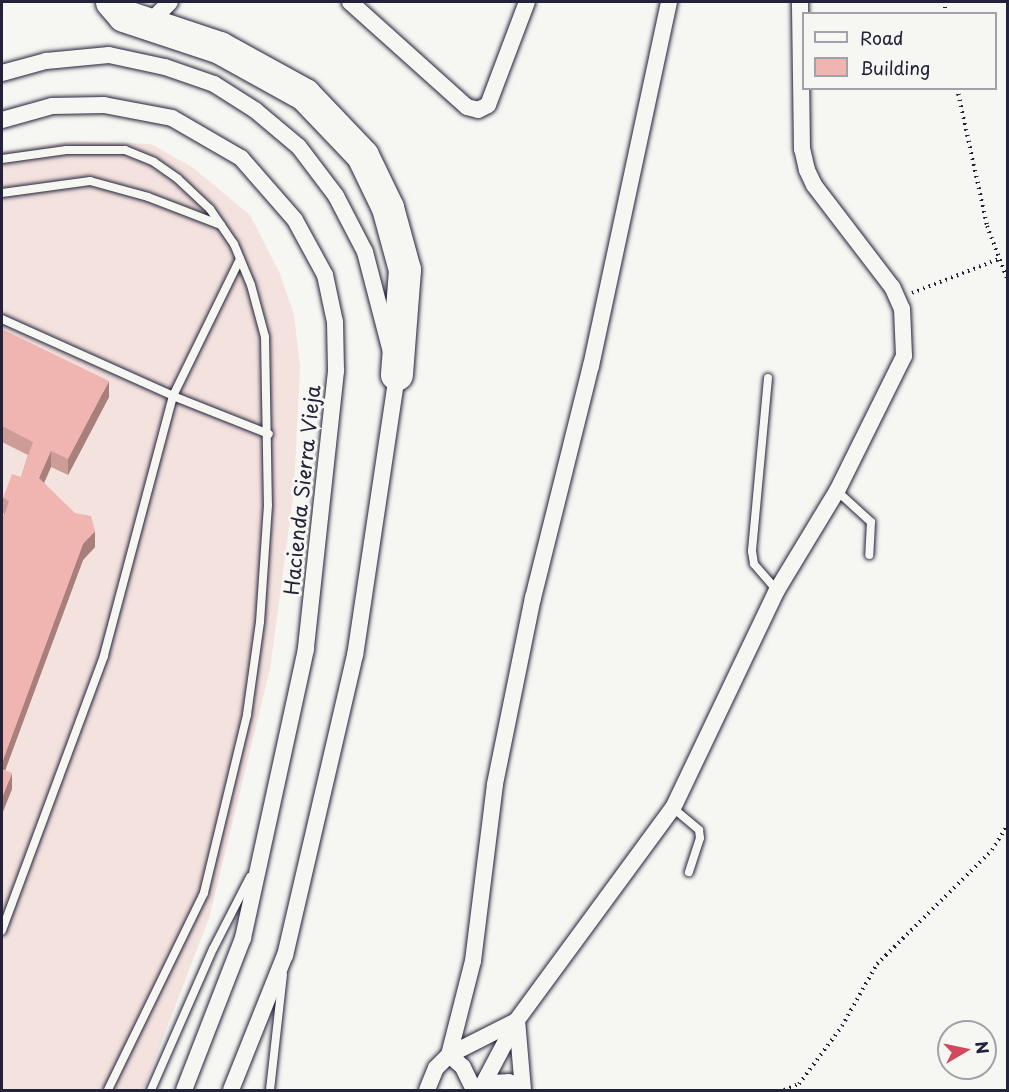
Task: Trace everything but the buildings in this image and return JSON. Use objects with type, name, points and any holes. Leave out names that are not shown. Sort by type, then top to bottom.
[{"type":"highway","points":[[112,2],[124,16],[220,48],[305,95],[363,156],[388,208],[405,270],[397,375]]},
{"type":"street","points":[[148,24],[170,2]]},
{"type":"street","points":[[350,2],[467,107],[478,110],[488,105],[527,2]]},
{"type":"street","points":[[450,1055],[472,962],[495,784],[533,598],[591,366],[669,2]]},
{"type":"street","points":[[480,1088],[517,1020],[673,808],[777,590],[837,491],[904,356],[906,333],[897,298],[807,170],[802,149],[800,2]]},
{"type":"street","points":[[2,73],[46,61],[109,55],[165,67],[214,84],[255,110],[300,147],[336,195],[365,252],[397,375],[355,655],[285,955],[231,1090]]},
{"type":"street","name":"Hacienda Sierra Vieja","points":[[2,120],[52,106],[104,105],[172,118],[242,158],[295,220],[325,275],[335,322],[336,371],[306,649],[243,938],[184,1090]]},
{"type":"street","points":[[427,1090],[436,1068],[450,1055],[517,1020]]},
{"type":"street","points":[[517,1020],[522,1089]]},
{"type":"street","points":[[450,1055],[480,1088]]},
{"type":"street","points":[[480,1088],[509,1082],[522,1089]]},
{"type":"lane","points":[[2,159],[66,150],[125,150],[154,162],[178,178],[221,225],[240,259],[265,337],[269,434],[260,622],[247,715],[204,893],[185,937],[108,1090]]},
{"type":"lane","points":[[2,193],[90,181],[148,197],[221,225]]},
{"type":"lane","points":[[2,931],[104,656],[173,396],[240,259]]},
{"type":"lane","points":[[2,319],[173,396],[269,434]]},
{"type":"lane","points":[[768,378],[752,551],[754,564],[777,590]]},
{"type":"lane","points":[[837,491],[871,522],[869,555]]},
{"type":"lane","points":[[673,808],[699,830],[700,838],[689,872]]},
{"type":"lane","points":[[151,1090],[213,949],[261,855]]},
{"type":"lane","points":[[270,1090],[285,955]]},
{"type":"path","points":[[957,90],[987,226],[1008,281]]},
{"type":"path","points":[[897,298],[999,259]]},
{"type":"path","points":[[784,1090],[798,1084],[842,1026],[877,964],[992,850],[1008,824]]},
{"type":"shaded area","points":[[72,141],[151,144],[192,167],[250,215],[280,274],[294,315],[300,367],[294,490],[270,669],[209,918],[143,1090],[2,1090],[2,152]]}]
